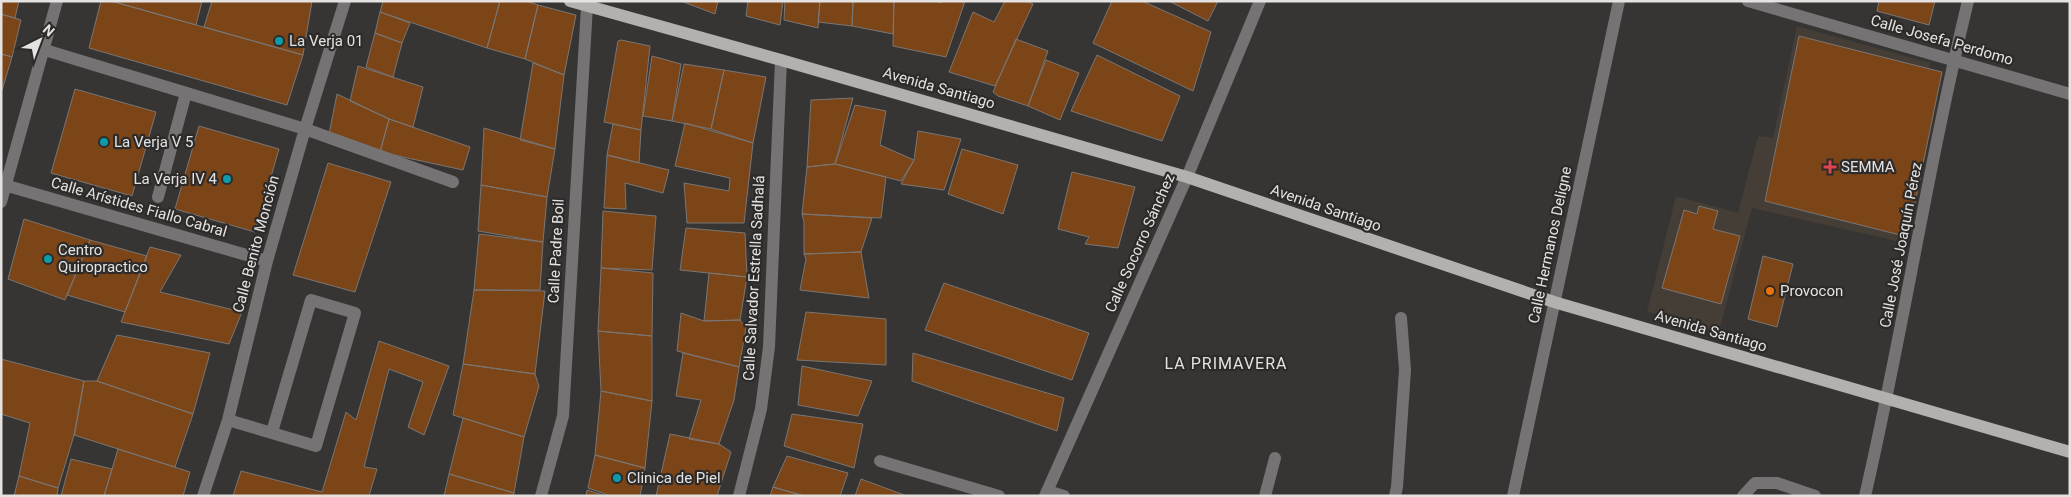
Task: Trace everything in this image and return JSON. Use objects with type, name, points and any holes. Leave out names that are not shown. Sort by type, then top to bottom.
[{"type":"main road","name":"Avenida Santiago","points":[[570,1],[782,60],[1187,178],[1554,302],[2070,452]]},
{"type":"street","points":[[1,202],[4,184],[57,1]]},
{"type":"street","name":"Calle Benito Monción","points":[[203,496],[228,420],[267,261],[305,129],[345,1]]},
{"type":"street","name":"Calle Socorro Sánchez","points":[[1046,493],[1187,178],[1260,1]]},
{"type":"street","name":"Calle Hermanos Deligne","points":[[1513,496],[1619,1]]},
{"type":"street","name":"Calle Josefa Perdomo","points":[[1748,1],[2070,94]]},
{"type":"street","name":"Calle José Joaquín Pérez","points":[[1865,496],[1887,400],[1954,60],[1968,1]]},
{"type":"street","name":"Calle Padre Boil","points":[[541,496],[563,416],[587,6]]},
{"type":"street","points":[[44,50],[305,129],[453,182]]},
{"type":"street","name":"Calle Salvador Estrella Sadhalá","points":[[739,496],[761,409],[768,347],[782,60]]},
{"type":"street","points":[[158,197],[186,93]]},
{"type":"street","name":"Calle Arístides Fiallo Cabral","points":[[4,184],[267,261]]},
{"type":"street","points":[[228,420],[316,446],[355,313],[311,300],[272,432]]},
{"type":"street","points":[[1394,496],[1397,487],[1405,370],[1401,318]]},
{"type":"street","points":[[1265,496],[1275,458]]},
{"type":"street","points":[[880,461],[999,496]]},
{"type":"street","points":[[1744,496],[1755,483],[1777,483],[1815,496]]},
{"type":"street","points":[[1046,493],[1064,496]]},
{"type":"shaded area","name":"SEMMA","points":[[1797,26],[1930,63],[1897,241],[1752,208],[1719,331],[1647,312],[1676,196],[1738,213],[1758,136],[1773,138]]},
{"type":"building","points":[[1,1],[19,1],[15,18],[1,14]]},
{"type":"building","points":[[101,1],[111,1],[303,55],[287,105],[89,48]]},
{"type":"building","points":[[111,1],[202,1],[196,25]]},
{"type":"building","name":"La Verja 01","points":[[212,1],[312,1],[303,55],[204,27]]},
{"type":"building","points":[[383,1],[500,1],[487,48],[380,12]]},
{"type":"building","points":[[500,1],[526,1],[538,5],[525,59],[487,48]]},
{"type":"building","points":[[681,1],[718,1],[715,14]]},
{"type":"building","points":[[748,1],[783,1],[780,25],[746,16]]},
{"type":"building","points":[[785,1],[820,1],[818,28],[784,20]]},
{"type":"building","points":[[820,1],[853,1],[852,26],[818,22]]},
{"type":"building","points":[[853,1],[894,1],[893,34],[852,26]]},
{"type":"building","points":[[894,1],[935,1],[941,3],[941,1],[965,1],[946,57],[893,46]]},
{"type":"building","points":[[1005,1],[1026,1],[1033,4],[995,86],[949,72],[973,12],[994,22]]},
{"type":"building","points":[[1112,1],[1142,1],[1211,32],[1193,91],[1093,43]]},
{"type":"building","points":[[1169,1],[1218,1],[1208,21]]},
{"type":"building","points":[[1879,1],[1935,1],[1929,25],[1877,11]]},
{"type":"building","points":[[538,5],[576,15],[564,75],[525,59]]},
{"type":"building","points":[[380,12],[410,23],[402,43],[375,33]]},
{"type":"building","points":[[1,14],[21,20],[12,57],[1,54]]},
{"type":"building","points":[[375,33],[402,43],[393,77],[366,67]]},
{"type":"building","name":"SEMMA","points":[[1799,36],[1942,72],[1908,237],[1765,201]]},
{"type":"building","points":[[1016,39],[1048,51],[1028,106],[998,96],[993,92]]},
{"type":"building","points":[[618,41],[650,46],[641,130],[604,122]]},
{"type":"building","points":[[1,54],[12,57],[2,90],[1,90]]},
{"type":"building","points":[[1097,55],[1180,96],[1162,141],[1071,111]]},
{"type":"building","points":[[652,56],[681,64],[672,121],[643,116]]},
{"type":"building","points":[[1046,60],[1079,73],[1060,120],[1028,106]]},
{"type":"building","points":[[533,63],[564,75],[555,149],[520,140]]},
{"type":"building","points":[[684,64],[724,70],[711,129],[672,121]]},
{"type":"building","points":[[358,66],[423,87],[413,127],[389,119],[350,101]]},
{"type":"building","points":[[724,70],[766,77],[753,143],[711,129]]},
{"type":"building","name":"La Verja V 5","points":[[75,89],[156,112],[132,196],[51,173]]},
{"type":"building","points":[[337,94],[389,119],[380,152],[329,134]]},
{"type":"building","points":[[853,98],[835,164],[807,167],[811,100]]},
{"type":"building","points":[[855,105],[886,111],[880,145],[914,160],[901,181],[835,164]]},
{"type":"building","points":[[389,119],[470,147],[463,170],[380,152]]},
{"type":"building","points":[[685,123],[753,143],[744,223],[687,223],[684,183],[729,191],[730,178],[675,166]]},
{"type":"building","points":[[613,124],[641,130],[639,163],[607,155]]},
{"type":"building","name":"La Verja IV 4","points":[[199,126],[279,149],[255,232],[175,209]]},
{"type":"building","points":[[484,128],[555,149],[547,197],[481,185]]},
{"type":"building","points":[[918,131],[961,139],[944,190],[901,184],[914,160]]},
{"type":"building","points":[[962,149],[1018,165],[1003,214],[948,194]]},
{"type":"building","points":[[607,155],[669,170],[663,193],[625,183],[626,209],[604,208]]},
{"type":"building","points":[[328,163],[391,182],[355,292],[293,275]]},
{"type":"building","points":[[835,164],[886,177],[881,218],[802,214],[807,167]]},
{"type":"building","points":[[1072,172],[1135,187],[1118,248],[1085,244],[1089,237],[1058,229]]},
{"type":"building","points":[[481,185],[547,197],[543,242],[478,231]]},
{"type":"building","points":[[1699,206],[1718,211],[1713,229],[1740,236],[1721,304],[1662,288],[1684,210],[1697,214]]},
{"type":"building","points":[[603,211],[656,216],[652,270],[601,268]]},
{"type":"building","points":[[802,214],[872,218],[861,252],[804,254],[804,222]]},
{"type":"building","name":"Centro Quiropractico","points":[[24,219],[90,240],[65,300],[8,279]]},
{"type":"building","points":[[686,228],[745,233],[747,277],[680,270]]},
{"type":"building","points":[[479,234],[543,242],[540,290],[474,290]]},
{"type":"building","points":[[90,240],[147,256],[125,312],[67,295]]},
{"type":"building","points":[[150,247],[181,255],[160,292],[242,312],[229,344],[121,322]]},
{"type":"building","points":[[861,252],[869,298],[800,290],[806,259],[804,254]]},
{"type":"building","name":"Provocon","points":[[1763,256],[1793,264],[1777,327],[1748,319]]},
{"type":"building","points":[[601,268],[653,273],[652,336],[598,331]]},
{"type":"building","points":[[709,273],[747,277],[740,320],[704,321]]},
{"type":"building","points":[[944,283],[1089,333],[1072,380],[925,330]]},
{"type":"building","points":[[474,290],[545,291],[535,374],[463,364]]},
{"type":"building","points":[[806,312],[886,319],[886,365],[797,360]]},
{"type":"building","points":[[681,313],[704,321],[740,320],[746,328],[739,367],[677,351]]},
{"type":"building","points":[[598,331],[652,336],[652,401],[601,391]]},
{"type":"building","points":[[117,335],[210,353],[193,414],[97,381]]},
{"type":"building","points":[[379,341],[449,366],[424,435],[408,427],[423,382],[389,369],[364,467],[377,469],[369,496],[233,496],[241,471],[322,492],[346,412],[356,420]]},
{"type":"building","points":[[683,353],[739,367],[734,400],[719,444],[689,439],[701,400],[676,396]]},
{"type":"building","points":[[913,353],[1064,398],[1057,431],[912,381]]},
{"type":"building","points":[[1,359],[84,381],[75,432],[58,488],[19,476],[30,423],[1,414]]},
{"type":"building","points":[[463,364],[535,374],[539,386],[524,437],[453,415]]},
{"type":"building","points":[[802,366],[872,381],[858,416],[798,405]]},
{"type":"building","points":[[84,381],[97,381],[193,414],[175,467],[74,435]]},
{"type":"building","points":[[601,391],[652,401],[645,468],[595,455]]},
{"type":"building","points":[[792,414],[863,424],[854,468],[784,446]]},
{"type":"building","points":[[463,418],[524,437],[514,493],[449,474]]},
{"type":"building","points":[[670,434],[719,444],[731,452],[717,496],[656,496]]},
{"type":"building","points":[[118,449],[190,472],[183,496],[104,496]]},
{"type":"building","name":"Clinica de Piel","points":[[595,455],[645,468],[640,496],[611,496],[588,488]]},
{"type":"building","points":[[787,456],[848,473],[840,496],[804,496],[773,487]]},
{"type":"building","points":[[71,459],[112,469],[104,496],[61,496]]},
{"type":"building","points":[[449,474],[514,493],[513,496],[444,496]]},
{"type":"building","points":[[19,476],[58,488],[57,496],[14,496]]},
{"type":"building","points":[[861,479],[907,496],[855,496]]},
{"type":"building","points":[[773,487],[804,496],[770,496]]},
{"type":"building","points":[[587,490],[606,496],[586,496]]},
{"type":"place","name":"La Verja 01","points":[[279,41]]},
{"type":"place","name":"La Verja V 5","points":[[104,142]]},
{"type":"place","name":"SEMMA","points":[[1830,167]]},
{"type":"place","name":"La Verja IV 4","points":[[227,179]]},
{"type":"place","name":"Centro Quiropractico","points":[[48,259]]},
{"type":"place","name":"Provocon","points":[[1770,291]]},
{"type":"place","name":"Clinica de Piel","points":[[617,478]]},
{"type":"district","name":"LA PRIMAVERA","points":[[1226,363]]}]
